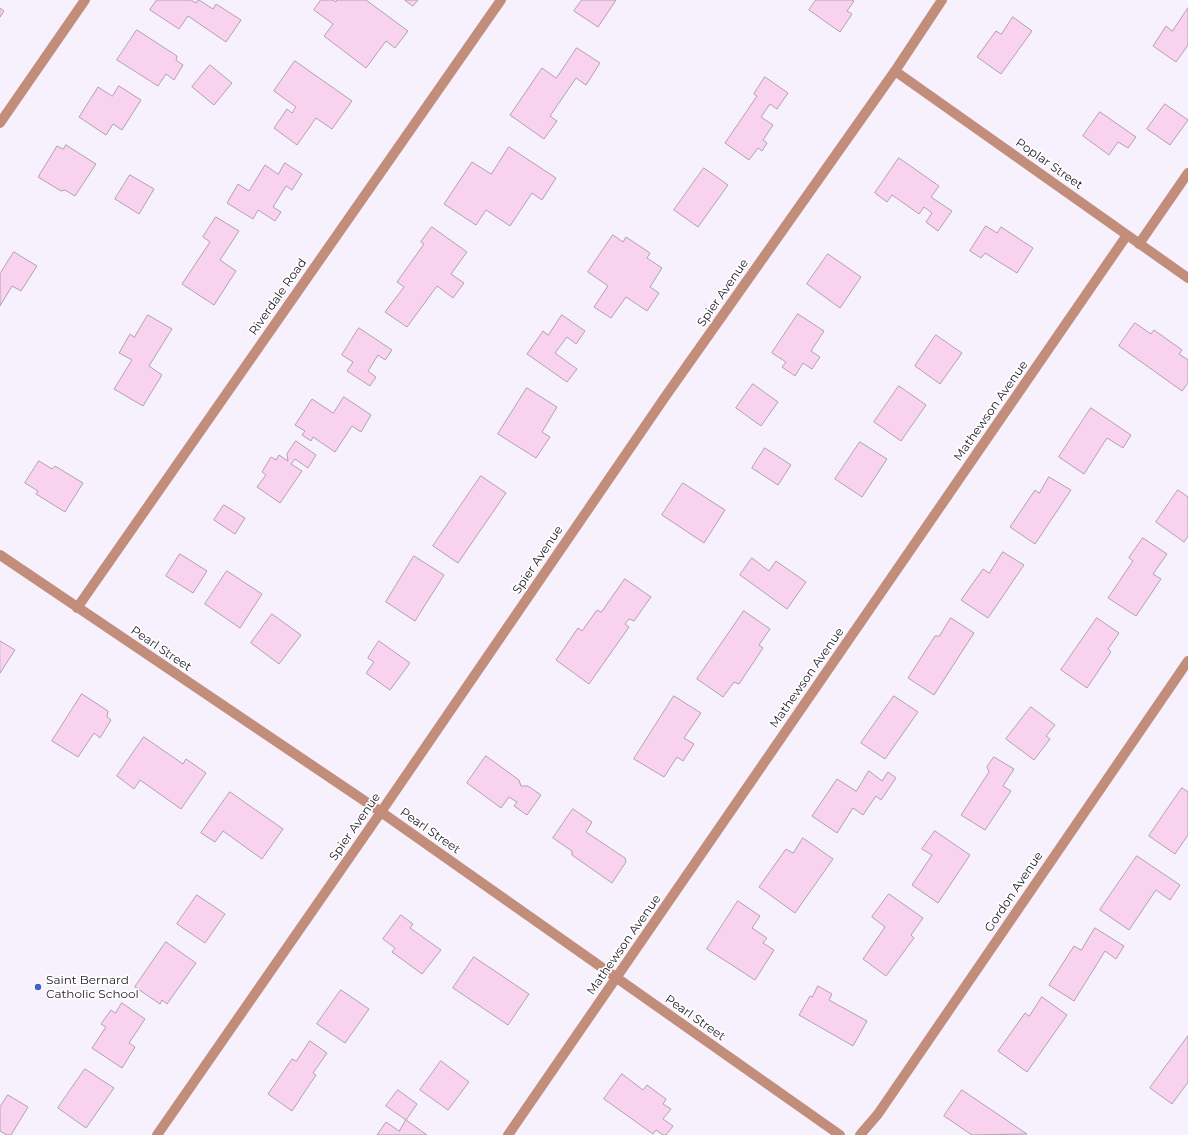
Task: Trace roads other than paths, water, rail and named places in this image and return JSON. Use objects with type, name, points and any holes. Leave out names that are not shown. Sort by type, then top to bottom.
[{"type":"street","points":[[0,123],[85,0]]},
{"type":"street","name":"Riverdale Road","points":[[77,608],[501,0]]},
{"type":"street","name":"Spier Avenue","points":[[157,1135],[381,812],[665,397],[895,71],[942,0]]},
{"type":"street","name":"Poplar Street","points":[[895,71],[1188,278]]},
{"type":"street","points":[[1139,244],[1188,173]]},
{"type":"street","name":"Mathewson Avenue","points":[[508,1135],[1127,235]]},
{"type":"street","name":"Pearl Street","points":[[0,555],[381,812],[616,979],[840,1135]]},
{"type":"street","name":"Gordon Avenue","points":[[860,1135],[878,1114],[1188,661]]},
{"type":"place","name":"Saint Bernard Catholic School","points":[[38,987]]}]
